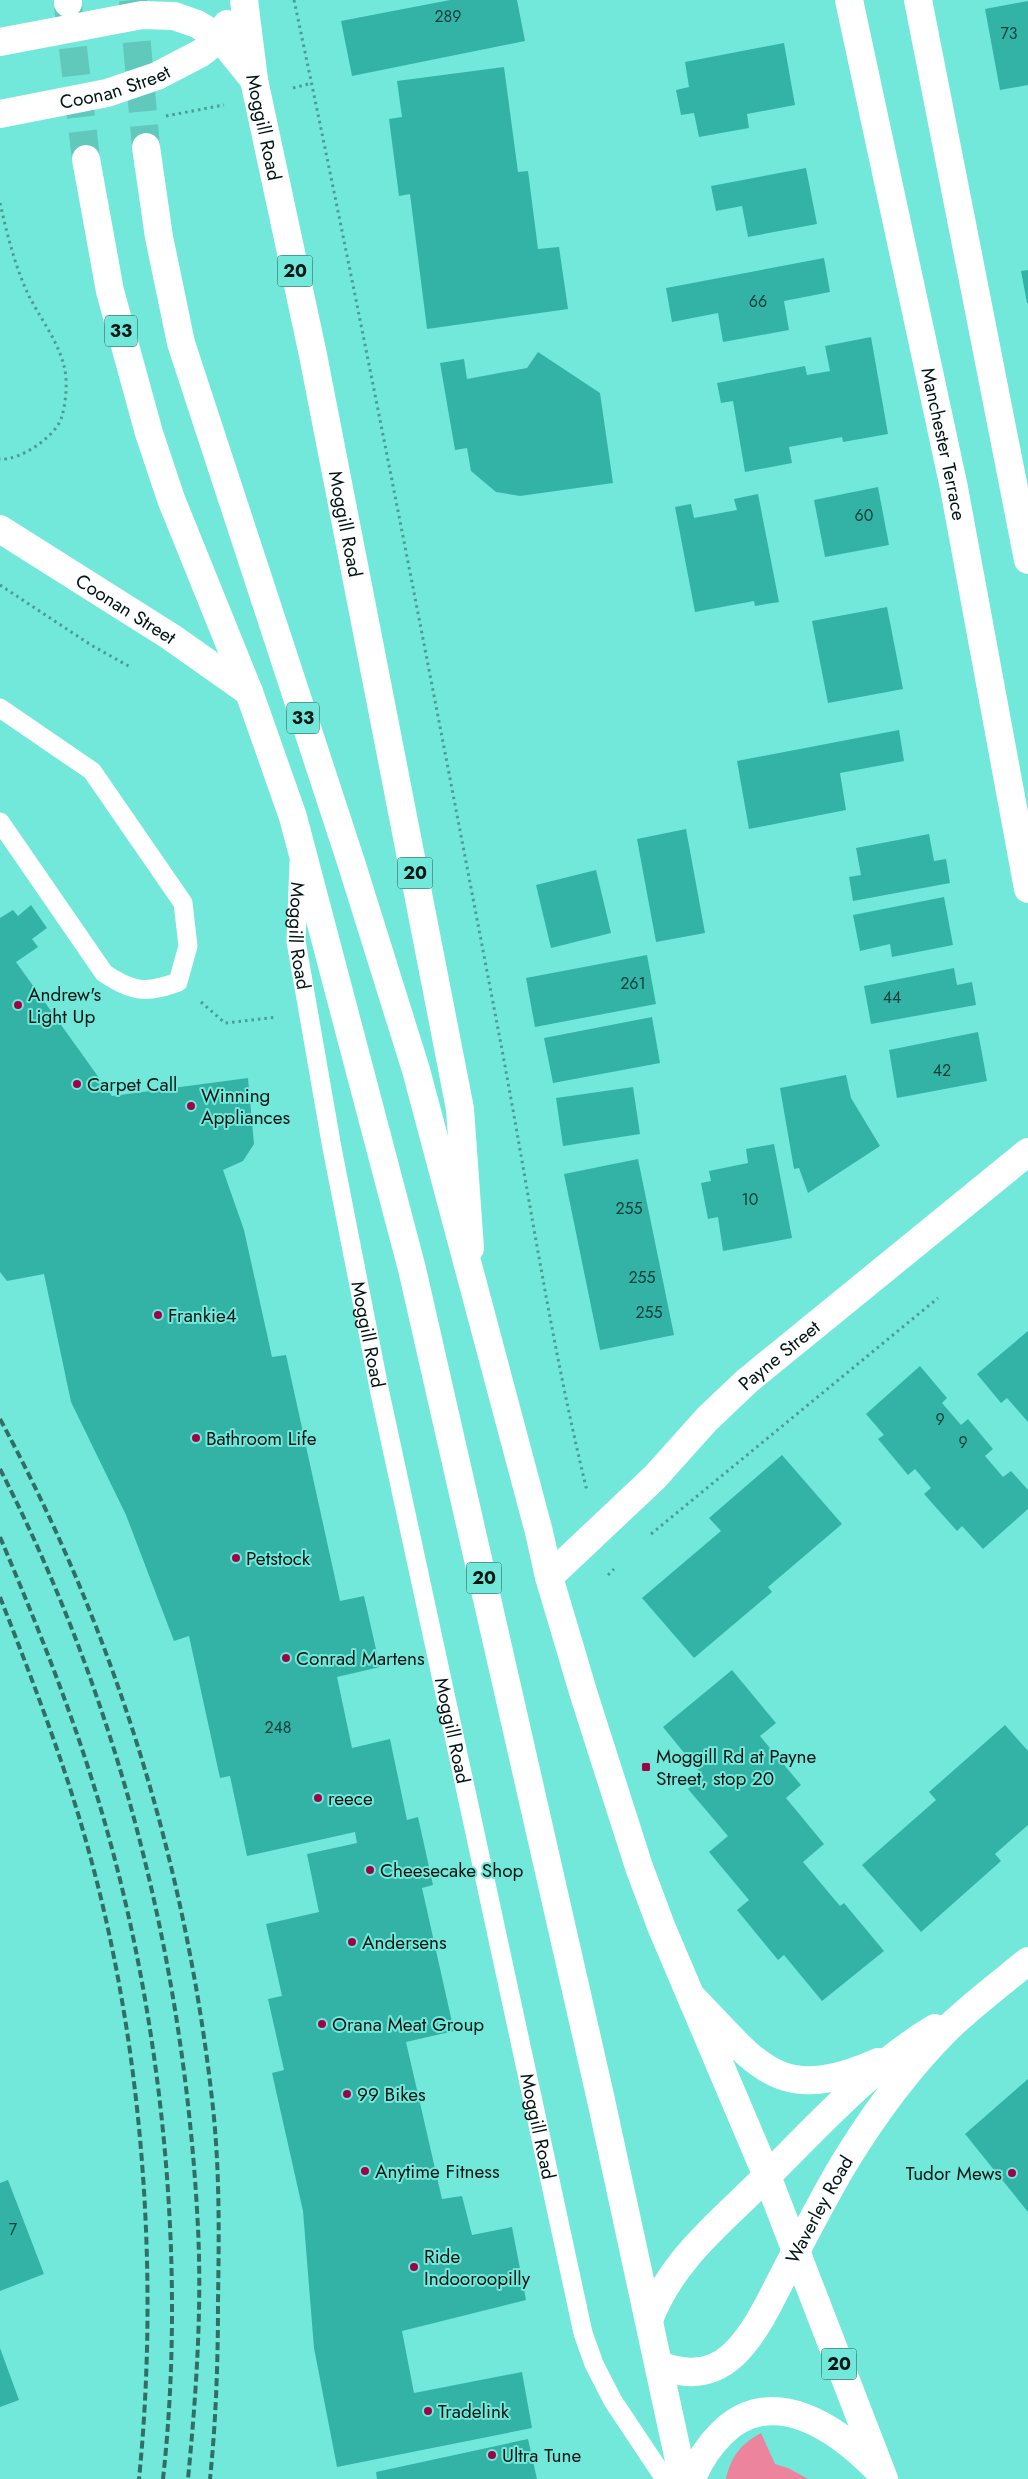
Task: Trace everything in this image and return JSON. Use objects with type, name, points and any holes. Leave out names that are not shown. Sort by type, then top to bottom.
[{"type":"main road","points":[[210,45],[237,0]]},
{"type":"main road","name":"Moggill Road","points":[[244,0],[254,80],[311,346],[460,1109],[473,1287]]},
{"type":"main road","name":"Manchester Terrace","points":[[848,0],[954,488],[1028,889]]},
{"type":"main road","points":[[918,0],[1028,560]]},
{"type":"main road","name":"20","points":[[0,42],[142,15],[174,16],[197,24],[210,45],[254,80]]},
{"type":"main road","name":"Coonan Street","points":[[0,114],[107,92],[157,76],[210,45]]},
{"type":"main road","name":"Moggill Road","points":[[146,146],[159,237],[181,343],[351,862],[416,1070],[549,1577],[608,1773],[661,1926],[767,2176],[883,2477]]},
{"type":"main road","name":"Moggill Road","points":[[86,159],[110,291],[149,433],[171,500],[249,692],[297,828],[412,1269],[660,2365],[683,2479]]},
{"type":"main road","name":"Coonan Street","points":[[0,529],[171,637],[249,692]]},
{"type":"main road","name":"Payne Street","points":[[549,1577],[656,1477],[712,1414],[747,1381],[1028,1152]]},
{"type":"main road","name":"Waverley Road","points":[[660,2365],[676,2372],[693,2373],[711,2369],[733,2355],[760,2319],[843,2164],[878,2113],[929,2047],[965,2012],[1028,1961]]},
{"type":"main road","points":[[690,1995],[759,2065],[787,2079],[808,2081],[837,2077],[897,2053]]},
{"type":"main road","name":"Waverley Road","points":[[649,2320],[664,2288],[688,2253],[705,2233],[767,2176],[782,2158],[897,2053],[965,2012]]},
{"type":"main road","points":[[692,2479],[712,2444],[727,2429],[744,2417],[772,2410],[791,2412],[822,2426],[867,2459],[883,2477]]},
{"type":"lane","points":[[0,822],[104,973],[126,988],[158,990],[178,982],[188,946],[183,903],[92,771],[1,711]]},
{"type":"lane","name":"Moggill Road","points":[[297,828],[296,941],[332,1148],[382,1403],[583,2334],[594,2364],[613,2400],[666,2479]]},
{"type":"path","points":[[294,0],[430,679],[499,1036],[565,1400],[587,1492]]},
{"type":"path","points":[[0,203],[10,245],[28,293],[64,366],[66,382],[62,417],[40,445],[8,460],[0,459]]},
{"type":"path","points":[[0,585],[91,645],[132,668]]},
{"type":"path","points":[[178,982],[225,1023],[284,1017]]},
{"type":"path","points":[[646,1538],[938,1298]]},
{"type":"path","points":[[608,1575],[619,1563]]},
{"type":"shaded area","points":[[761,2433],[775,2464],[788,2468],[808,2479],[726,2479],[734,2457],[742,2446]]},
{"type":"building","points":[[450,0],[517,0],[525,41],[352,76],[341,21]]},
{"type":"building","points":[[1028,1],[1028,85],[1000,90],[985,9]]},
{"type":"building","points":[[784,43],[795,105],[747,114],[749,128],[699,137],[694,113],[681,115],[676,90],[689,87],[685,62]]},
{"type":"building","points":[[504,67],[518,172],[528,171],[538,249],[559,247],[568,309],[427,329],[410,194],[399,196],[389,119],[402,117],[397,81]]},
{"type":"building","points":[[806,168],[817,224],[748,237],[742,206],[716,211],[711,186]]},
{"type":"building","points":[[824,258],[830,292],[784,301],[789,330],[723,342],[718,313],[672,322],[666,288]]},
{"type":"building","points":[[1028,270],[1028,303],[1027,303],[1021,271]]},
{"type":"building","points":[[871,337],[888,434],[843,442],[842,437],[789,447],[792,463],[745,472],[733,401],[721,403],[717,383],[805,366],[807,375],[830,371],[825,346]]},
{"type":"building","points":[[538,352],[600,393],[613,483],[520,496],[496,492],[471,471],[467,448],[455,450],[440,363],[464,359],[467,379],[527,368]]},
{"type":"building","points":[[878,487],[889,545],[825,557],[814,500]]},
{"type":"building","points":[[758,494],[779,602],[755,606],[754,601],[695,612],[675,507],[691,504],[694,518],[737,510],[734,499]]},
{"type":"building","points":[[887,607],[903,689],[828,703],[812,621]]},
{"type":"building","points":[[899,730],[904,761],[840,773],[846,810],[749,829],[737,761]]},
{"type":"building","points":[[686,829],[705,933],[656,942],[637,839]]},
{"type":"building","points":[[929,834],[934,861],[946,859],[950,883],[853,901],[849,877],[861,875],[856,848]]},
{"type":"building","points":[[596,870],[611,933],[551,948],[536,885]]},
{"type":"building","points":[[944,897],[953,945],[892,957],[890,944],[860,951],[853,915]]},
{"type":"building","points":[[31,905],[47,928],[32,939],[38,947],[16,962],[112,1096],[248,1078],[254,1144],[243,1161],[223,1170],[244,1230],[272,1357],[286,1355],[340,1601],[364,1596],[380,1667],[337,1677],[352,1748],[390,1739],[407,1820],[418,1817],[433,1885],[422,1888],[454,2031],[406,2042],[442,2199],[462,2196],[472,2235],[512,2227],[526,2300],[402,2331],[414,2393],[522,2372],[532,2428],[337,2467],[314,2348],[303,2211],[272,2073],[284,2070],[268,1999],[282,1996],[266,1924],[319,1912],[307,1854],[357,1843],[355,1832],[247,1856],[230,1776],[220,1778],[189,1636],[174,1641],[126,1515],[71,1402],[44,1274],[7,1281],[0,1272],[0,918],[13,910],[18,916]]},
{"type":"building","points":[[647,955],[656,1004],[535,1027],[526,978]]},
{"type":"building","points":[[954,968],[957,985],[972,982],[976,1005],[871,1024],[864,986]]},
{"type":"building","points":[[652,1017],[660,1063],[553,1083],[544,1038]]},
{"type":"building","points":[[978,1032],[987,1081],[897,1098],[889,1050]]},
{"type":"building","points":[[846,1075],[851,1098],[880,1146],[808,1193],[799,1168],[794,1169],[780,1088]]},
{"type":"building","points":[[633,1087],[640,1134],[563,1146],[556,1098]]},
{"type":"building","points":[[774,1144],[792,1238],[723,1251],[718,1217],[708,1219],[701,1183],[711,1181],[709,1171],[748,1163],[746,1149]]},
{"type":"building","points":[[638,1159],[674,1335],[600,1350],[564,1174]]},
{"type":"building","points":[[1028,1331],[1028,1422],[1007,1398],[1001,1403],[977,1374]]},
{"type":"building","points":[[920,1366],[947,1398],[942,1403],[961,1425],[968,1419],[993,1449],[985,1456],[1003,1477],[1011,1471],[1028,1490],[1028,1509],[983,1549],[962,1526],[957,1531],[924,1494],[931,1488],[915,1469],[908,1475],[878,1439],[884,1435],[866,1414]]},
{"type":"building","points":[[782,1455],[842,1524],[768,1587],[772,1592],[694,1658],[642,1598],[721,1531],[709,1518]]},
{"type":"building","points":[[732,1670],[776,1723],[760,1736],[801,1785],[786,1798],[824,1844],[803,1862],[840,1906],[844,1903],[884,1951],[822,2001],[784,1955],[778,1960],[737,1910],[749,1900],[709,1852],[728,1836],[688,1789],[703,1776],[663,1727]]},
{"type":"building","points":[[1005,1725],[1028,1751],[1028,1825],[995,1854],[1001,1861],[921,1932],[862,1865],[936,1800],[929,1792]]},
{"type":"building","name":"Tudor Mews","points":[[1028,2079],[1028,2212],[965,2134]]},
{"type":"building","points":[[8,2180],[44,2274],[0,2291],[0,2183]]},
{"type":"building","points":[[0,2348],[19,2400],[0,2407]]},
{"type":"building","name":"Ultra Tune","points":[[528,2439],[537,2479],[377,2479],[376,2472]]},
{"type":"tunnel","points":[[133,0],[146,147]]},
{"type":"tunnel","points":[[68,6],[86,159]]},
{"type":"railway","points":[[0,1419],[41,1499],[77,1581],[110,1664],[139,1749],[163,1835],[184,1922],[200,2010],[212,2099],[218,2176],[217,2369],[210,2479]]},
{"type":"railway","points":[[0,1469],[42,1558],[80,1649],[112,1743],[139,1838],[161,1934],[178,2032],[191,2130],[198,2228],[198,2354],[188,2479]]},
{"type":"railway","points":[[0,1537],[45,1647],[97,1796],[127,1911],[143,1990],[156,2072],[165,2154],[170,2237],[172,2319],[170,2400],[163,2479]]},
{"type":"railway","points":[[0,1597],[50,1728],[83,1829],[110,1937],[124,2013],[135,2090],[143,2169],[147,2247],[145,2403],[139,2479]]},
{"type":"place","name":"Andrew's Light Up","points":[[18,1005]]},
{"type":"place","name":"Carpet Call","points":[[77,1084]]},
{"type":"place","name":"Winning Appliances","points":[[191,1106]]},
{"type":"place","name":"Frankie4","points":[[158,1315]]},
{"type":"place","name":"Bathroom Life","points":[[196,1438]]},
{"type":"place","name":"Petstock","points":[[236,1558]]},
{"type":"place","name":"Conrad Martens","points":[[286,1658]]},
{"type":"place","name":"Moggill Rd at Payne Street, stop 20","points":[[646,1767]]},
{"type":"place","name":"reece","points":[[318,1798]]},
{"type":"place","name":"Cheesecake Shop","points":[[370,1870]]},
{"type":"place","name":"Andersens","points":[[352,1942]]},
{"type":"place","name":"Orana Meat Group","points":[[322,2024]]},
{"type":"place","name":"99 Bikes","points":[[347,2094]]},
{"type":"place","name":"Anytime Fitness","points":[[365,2171]]},
{"type":"place","name":"Tudor Mews","points":[[1012,2173]]},
{"type":"place","name":"Ride Indooroopilly","points":[[414,2267]]},
{"type":"place","name":"Tradelink","points":[[428,2411]]},
{"type":"place","name":"Ultra Tune","points":[[492,2455]]}]
